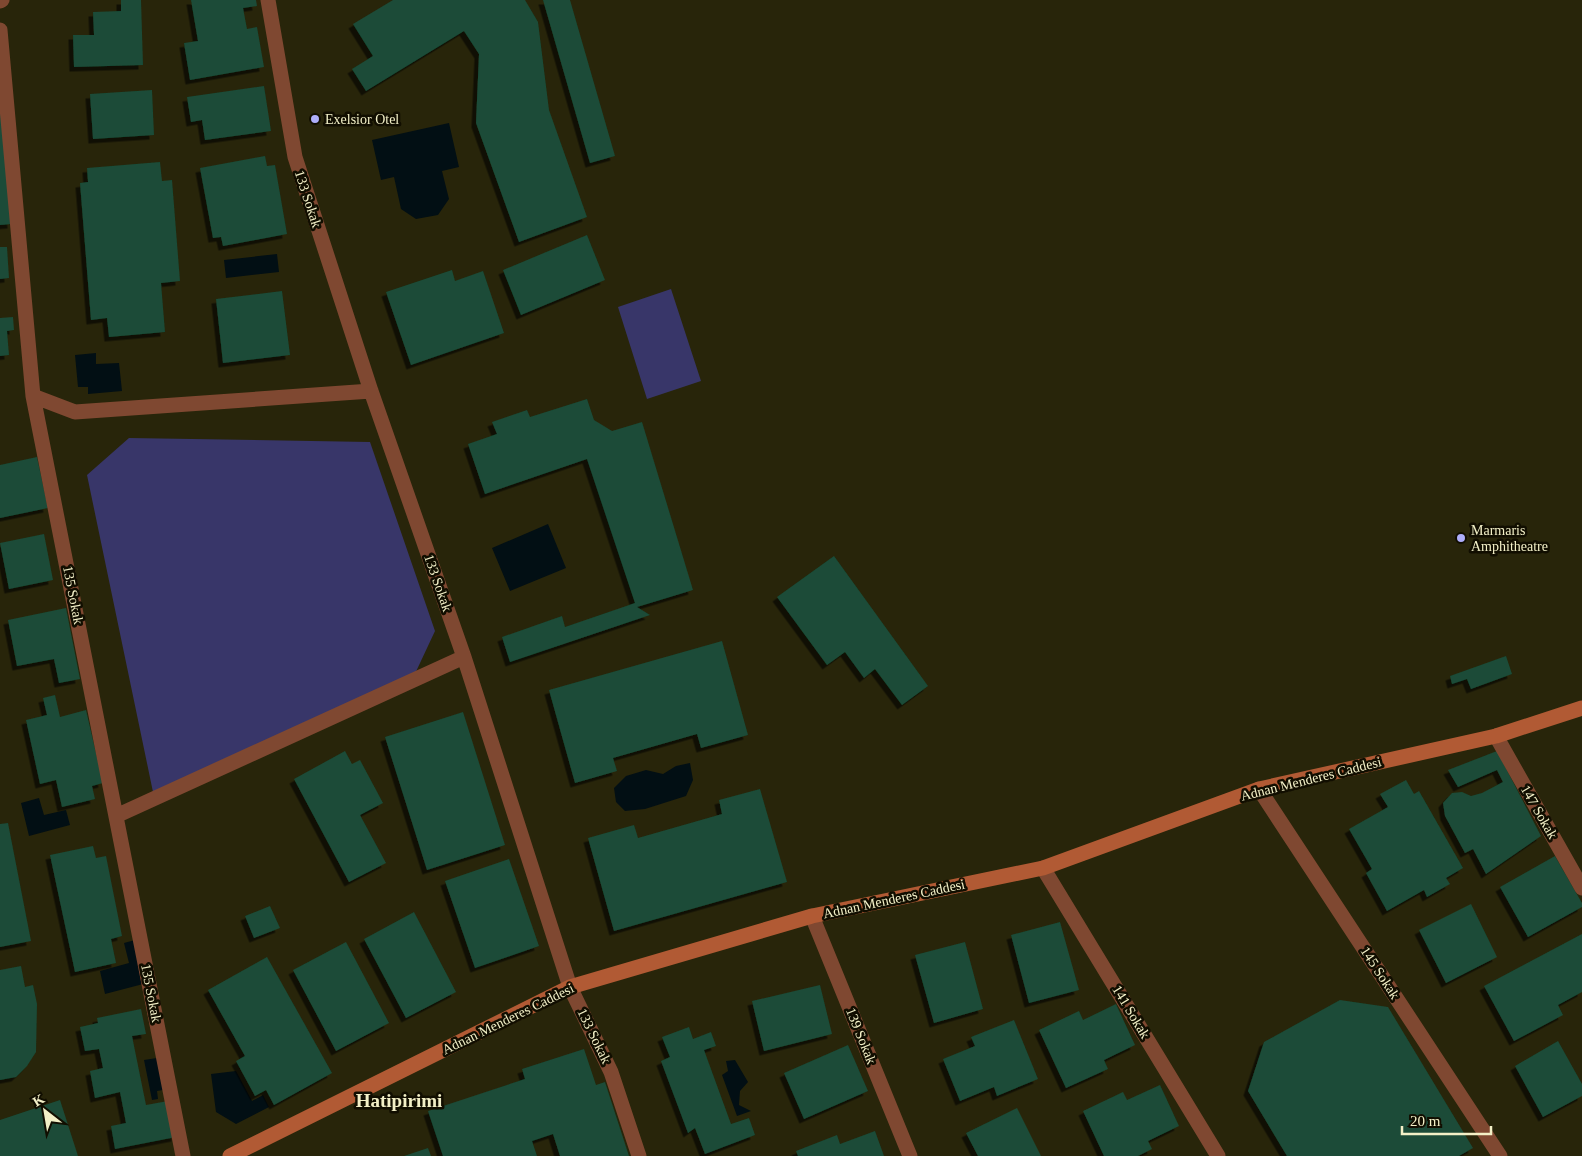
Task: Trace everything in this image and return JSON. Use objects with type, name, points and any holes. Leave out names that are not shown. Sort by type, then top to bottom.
[{"type":"street","name":"133 Sokak","points":[[268,0],[295,158],[371,391],[464,657],[570,987],[611,1072],[639,1156]]},
{"type":"street","name":"135 Sokak","points":[[0,30],[33,396],[183,1156]]},
{"type":"street","points":[[33,396],[75,412],[371,391]]},
{"type":"street","points":[[116,816],[464,657]]},
{"type":"street","name":"Adnan Menderes Caddesi","points":[[230,1156],[570,987],[812,916],[1043,868],[1259,789],[1496,736],[1582,708]]},
{"type":"street","name":"147 Sokak","points":[[1496,736],[1582,888]]},
{"type":"street","name":"145 Sokak","points":[[1259,789],[1500,1156]]},
{"type":"street","name":"141 Sokak","points":[[1043,868],[1218,1156]]},
{"type":"street","name":"139 Sokak","points":[[812,916],[910,1156]]},
{"type":"shaded area","points":[[449,123],[459,167],[442,171],[449,199],[438,215],[416,219],[401,209],[394,177],[381,180],[372,140]]},
{"type":"shaded area","points":[[277,254],[279,272],[226,278],[224,260]]},
{"type":"shaded area","points":[[671,289],[701,381],[647,399],[618,307]]},
{"type":"shaded area","points":[[96,353],[96,364],[119,363],[122,391],[88,394],[88,387],[78,387],[75,355]]},
{"type":"shaded area","points":[[129,438],[370,442],[435,631],[413,678],[153,792],[87,475]]},
{"type":"shaded area","points":[[548,524],[566,568],[510,591],[492,548]]},
{"type":"shaded area","points":[[690,763],[693,780],[686,796],[645,809],[625,811],[616,802],[614,788],[626,776],[646,770],[663,774],[676,766]]},
{"type":"shaded area","points":[[39,798],[44,815],[66,810],[70,825],[29,836],[21,803]]},
{"type":"shaded area","points":[[135,940],[147,983],[105,994],[100,971],[129,963],[124,943]]},
{"type":"shaded area","points":[[157,1058],[163,1090],[157,1091],[158,1099],[152,1100],[144,1060]]},
{"type":"shaded area","points":[[735,1060],[748,1082],[740,1091],[739,1105],[751,1111],[737,1116],[722,1075],[728,1071],[726,1061]]},
{"type":"shaded area","points":[[236,1071],[252,1101],[263,1095],[269,1107],[236,1124],[216,1112],[211,1074]]},
{"type":"building","points":[[121,0],[141,0],[143,65],[74,67],[73,35],[94,35],[93,12],[121,11]]},
{"type":"building","points":[[191,0],[256,0],[257,6],[243,8],[247,29],[257,27],[264,67],[190,80],[184,43],[198,41]]},
{"type":"building","points":[[393,0],[525,0],[538,22],[549,110],[587,217],[519,242],[476,123],[479,54],[464,31],[366,91],[352,69],[373,56],[353,24]]},
{"type":"building","points":[[543,0],[570,0],[615,156],[590,163]]},
{"type":"building","points":[[264,86],[271,131],[205,140],[202,120],[191,122],[187,97]]},
{"type":"building","points":[[152,90],[154,135],[93,139],[90,94]]},
{"type":"building","points":[[0,102],[12,224],[0,225]]},
{"type":"building","points":[[265,156],[267,166],[275,165],[287,234],[223,246],[221,237],[213,238],[200,168]]},
{"type":"building","points":[[160,162],[162,181],[172,180],[180,281],[161,283],[165,332],[109,337],[107,318],[91,320],[80,183],[88,182],[87,168]]},
{"type":"building","points":[[587,235],[605,280],[521,315],[503,270]]},
{"type":"building","points":[[0,247],[7,247],[9,278],[0,279]]},
{"type":"building","points":[[452,270],[455,281],[483,271],[504,333],[411,365],[386,292]]},
{"type":"building","points":[[282,291],[290,355],[223,363],[216,299]]},
{"type":"building","points":[[13,317],[14,330],[7,331],[9,355],[0,356],[0,318]]},
{"type":"building","points":[[587,399],[594,420],[612,431],[642,422],[693,590],[637,607],[650,615],[510,662],[502,637],[562,616],[565,627],[635,603],[587,459],[485,494],[468,444],[497,434],[492,422],[527,410],[530,417]]},
{"type":"building","points":[[37,457],[48,508],[0,518],[0,465]]},
{"type":"building","points":[[44,534],[53,580],[9,589],[0,543]]},
{"type":"building","points":[[834,556],[928,686],[902,705],[875,669],[864,678],[845,652],[827,665],[777,597]]},
{"type":"building","points":[[66,608],[80,679],[59,683],[54,659],[17,666],[8,620]]},
{"type":"building","points":[[722,641],[748,735],[701,748],[697,734],[613,758],[617,771],[575,783],[549,690]]},
{"type":"building","points":[[1506,656],[1512,674],[1471,689],[1467,679],[1452,684],[1450,676]]},
{"type":"building","points":[[55,695],[60,717],[86,710],[103,783],[92,786],[95,799],[62,807],[56,780],[40,784],[26,720],[47,715],[43,698]]},
{"type":"building","points":[[463,712],[505,845],[427,870],[385,737]]},
{"type":"building","points":[[345,751],[352,764],[360,760],[383,803],[360,815],[386,863],[349,882],[294,779]]},
{"type":"building","points":[[1497,751],[1541,836],[1486,874],[1473,849],[1465,853],[1445,816],[1443,803],[1452,793],[1462,792],[1471,796],[1482,793],[1503,782],[1497,770],[1458,787],[1448,770]]},
{"type":"building","points":[[1406,780],[1414,794],[1419,791],[1463,868],[1446,878],[1450,884],[1427,897],[1424,890],[1387,911],[1366,873],[1372,869],[1349,829],[1388,807],[1380,794]]},
{"type":"building","points":[[760,789],[787,882],[614,931],[588,838],[634,825],[638,838],[722,814],[719,800]]},
{"type":"building","points":[[8,823],[31,941],[0,947],[0,824]]},
{"type":"building","points":[[93,846],[96,858],[106,856],[122,936],[111,939],[116,963],[75,972],[50,855]]},
{"type":"building","points":[[1555,856],[1582,903],[1582,907],[1528,937],[1500,887]]},
{"type":"building","points":[[509,859],[539,946],[475,968],[445,881]]},
{"type":"building","points":[[1471,904],[1497,957],[1446,983],[1419,930]]},
{"type":"building","points":[[270,906],[280,928],[254,938],[245,916]]},
{"type":"building","points":[[414,912],[456,992],[406,1018],[364,939]]},
{"type":"building","points":[[1060,922],[1079,990],[1029,1003],[1011,935]]},
{"type":"building","points":[[1582,934],[1582,992],[1558,1005],[1563,1015],[1514,1041],[1484,986]]},
{"type":"building","points":[[346,942],[389,1023],[336,1051],[293,970]]},
{"type":"building","points":[[965,942],[983,1009],[934,1023],[915,955]]},
{"type":"building","points":[[267,957],[332,1073],[274,1105],[266,1090],[255,1096],[236,1061],[245,1056],[208,990]]},
{"type":"building","points":[[21,966],[25,987],[33,985],[37,1004],[36,1052],[27,1066],[16,1077],[0,1080],[0,970]]},
{"type":"building","points":[[820,985],[832,1034],[764,1051],[752,1001]]},
{"type":"building","points":[[1340,1000],[1388,1007],[1473,1148],[1459,1156],[1287,1156],[1248,1091],[1264,1042]]},
{"type":"building","points":[[1116,1004],[1135,1045],[1104,1060],[1108,1069],[1066,1088],[1039,1030],[1079,1011],[1083,1020]]},
{"type":"building","points":[[141,1009],[146,1034],[132,1036],[146,1105],[168,1101],[176,1137],[115,1149],[111,1126],[126,1123],[120,1092],[95,1098],[90,1071],[103,1068],[99,1049],[85,1051],[80,1027],[98,1023],[97,1018]]},
{"type":"building","points":[[1014,1020],[1038,1079],[997,1096],[994,1087],[960,1101],[943,1059],[975,1046],[971,1037]]},
{"type":"building","points":[[689,1027],[693,1039],[711,1032],[716,1046],[704,1050],[731,1124],[749,1118],[755,1135],[705,1154],[695,1128],[688,1133],[661,1061],[670,1057],[662,1037]]},
{"type":"building","points":[[1558,1041],[1582,1084],[1582,1096],[1543,1117],[1515,1066]]},
{"type":"building","points":[[848,1045],[868,1091],[804,1119],[784,1073]]},
{"type":"building","points":[[584,1049],[596,1085],[605,1082],[629,1156],[560,1156],[553,1134],[532,1141],[537,1156],[443,1156],[428,1111],[525,1079],[522,1069]]},
{"type":"building","points":[[1160,1085],[1179,1126],[1148,1141],[1152,1149],[1138,1156],[1104,1156],[1083,1111],[1123,1092],[1127,1100]]},
{"type":"building","points":[[60,1100],[78,1156],[0,1156],[0,1120]]},
{"type":"building","points":[[1017,1108],[1041,1156],[978,1156],[966,1133]]},
{"type":"building","points":[[875,1131],[884,1156],[798,1156],[796,1151],[837,1135],[840,1144]]},
{"type":"building","points":[[428,1148],[431,1156],[404,1156]]},
{"type":"place","name":"Exelsior Otel","points":[[315,119]]},
{"type":"place","name":"Marmaris Amphitheatre","points":[[1461,538]]},
{"type":"district","name":"Hatipirimi","points":[[399,1100]]}]
